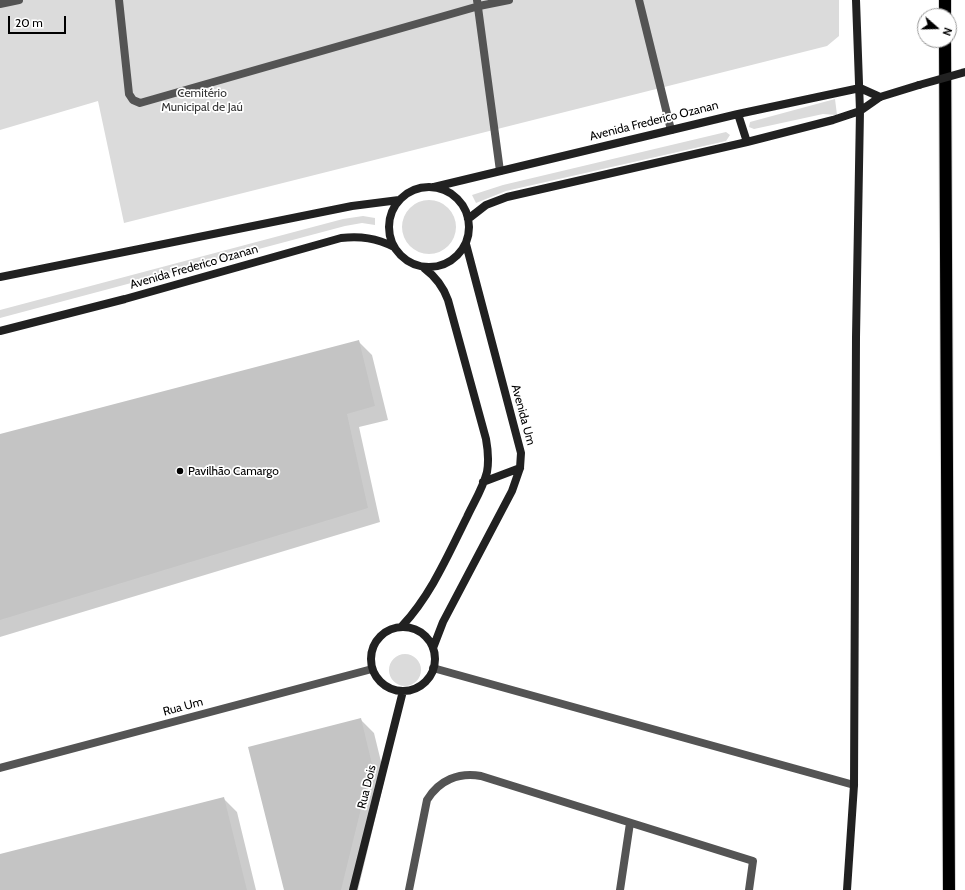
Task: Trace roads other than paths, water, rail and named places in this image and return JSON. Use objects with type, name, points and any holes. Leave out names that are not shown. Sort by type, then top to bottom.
[{"type":"highway","points":[[945,48],[949,890]]},
{"type":"main road","points":[[847,890],[854,785],[856,337],[860,111],[856,0]]},
{"type":"main road","points":[[468,219],[486,205],[507,197],[747,142],[833,120],[860,111],[880,97],[965,72]]},
{"type":"main road","name":"Avenida Frederico Ozanan","points":[[434,187],[738,114],[860,88]]},
{"type":"main road","points":[[860,88],[880,97]]},
{"type":"main road","points":[[738,114],[747,142]]},
{"type":"main road","points":[[402,626],[422,601],[447,558],[483,482],[488,461],[486,439],[442,285],[424,268],[412,264],[401,257],[394,247],[389,235],[389,223],[392,211],[399,200],[409,192],[421,187],[434,187],[446,190],[456,197],[464,207],[468,219],[469,232],[466,244],[458,255],[449,262],[437,267],[424,268]]},
{"type":"main road","name":"Avenida Frederico Ozanan","points":[[0,277],[352,206],[399,200]]},
{"type":"main road","name":"Avenida Frederico Ozanan","points":[[0,330],[125,299],[341,238],[363,237],[374,239],[394,247]]},
{"type":"main road","name":"Avenida Um","points":[[433,648],[443,622],[507,503],[520,468],[521,453],[466,244]]},
{"type":"main road","points":[[483,482],[520,468]]},
{"type":"main road","points":[[402,626],[421,632],[428,639],[433,648],[435,658],[429,677],[422,684],[413,689],[404,691],[393,690],[384,685],[377,678],[372,669],[370,659],[376,640],[383,633],[392,628],[402,626]]},
{"type":"main road","name":"Rua Dois","points":[[353,890],[404,691]]},
{"type":"street","points":[[0,4],[19,0]]},
{"type":"street","points":[[119,0],[129,94],[133,100],[140,103],[478,3],[509,0]]},
{"type":"street","points":[[639,0],[671,130]]},
{"type":"street","points":[[478,3],[500,171]]},
{"type":"street","points":[[433,668],[854,785]]},
{"type":"street","name":"Rua Um","points":[[0,768],[372,669]]},
{"type":"street","points":[[409,890],[427,800],[431,793],[443,782],[457,776],[465,775],[481,776],[753,861],[749,890]]},
{"type":"street","points":[[620,890],[630,822]]},
{"type":"place","name":"Pavilhão Camargo","points":[[180,471]]},
{"type":"park label","name":"Cemitério Municipal de Jaú","points":[[202,100]]}]
